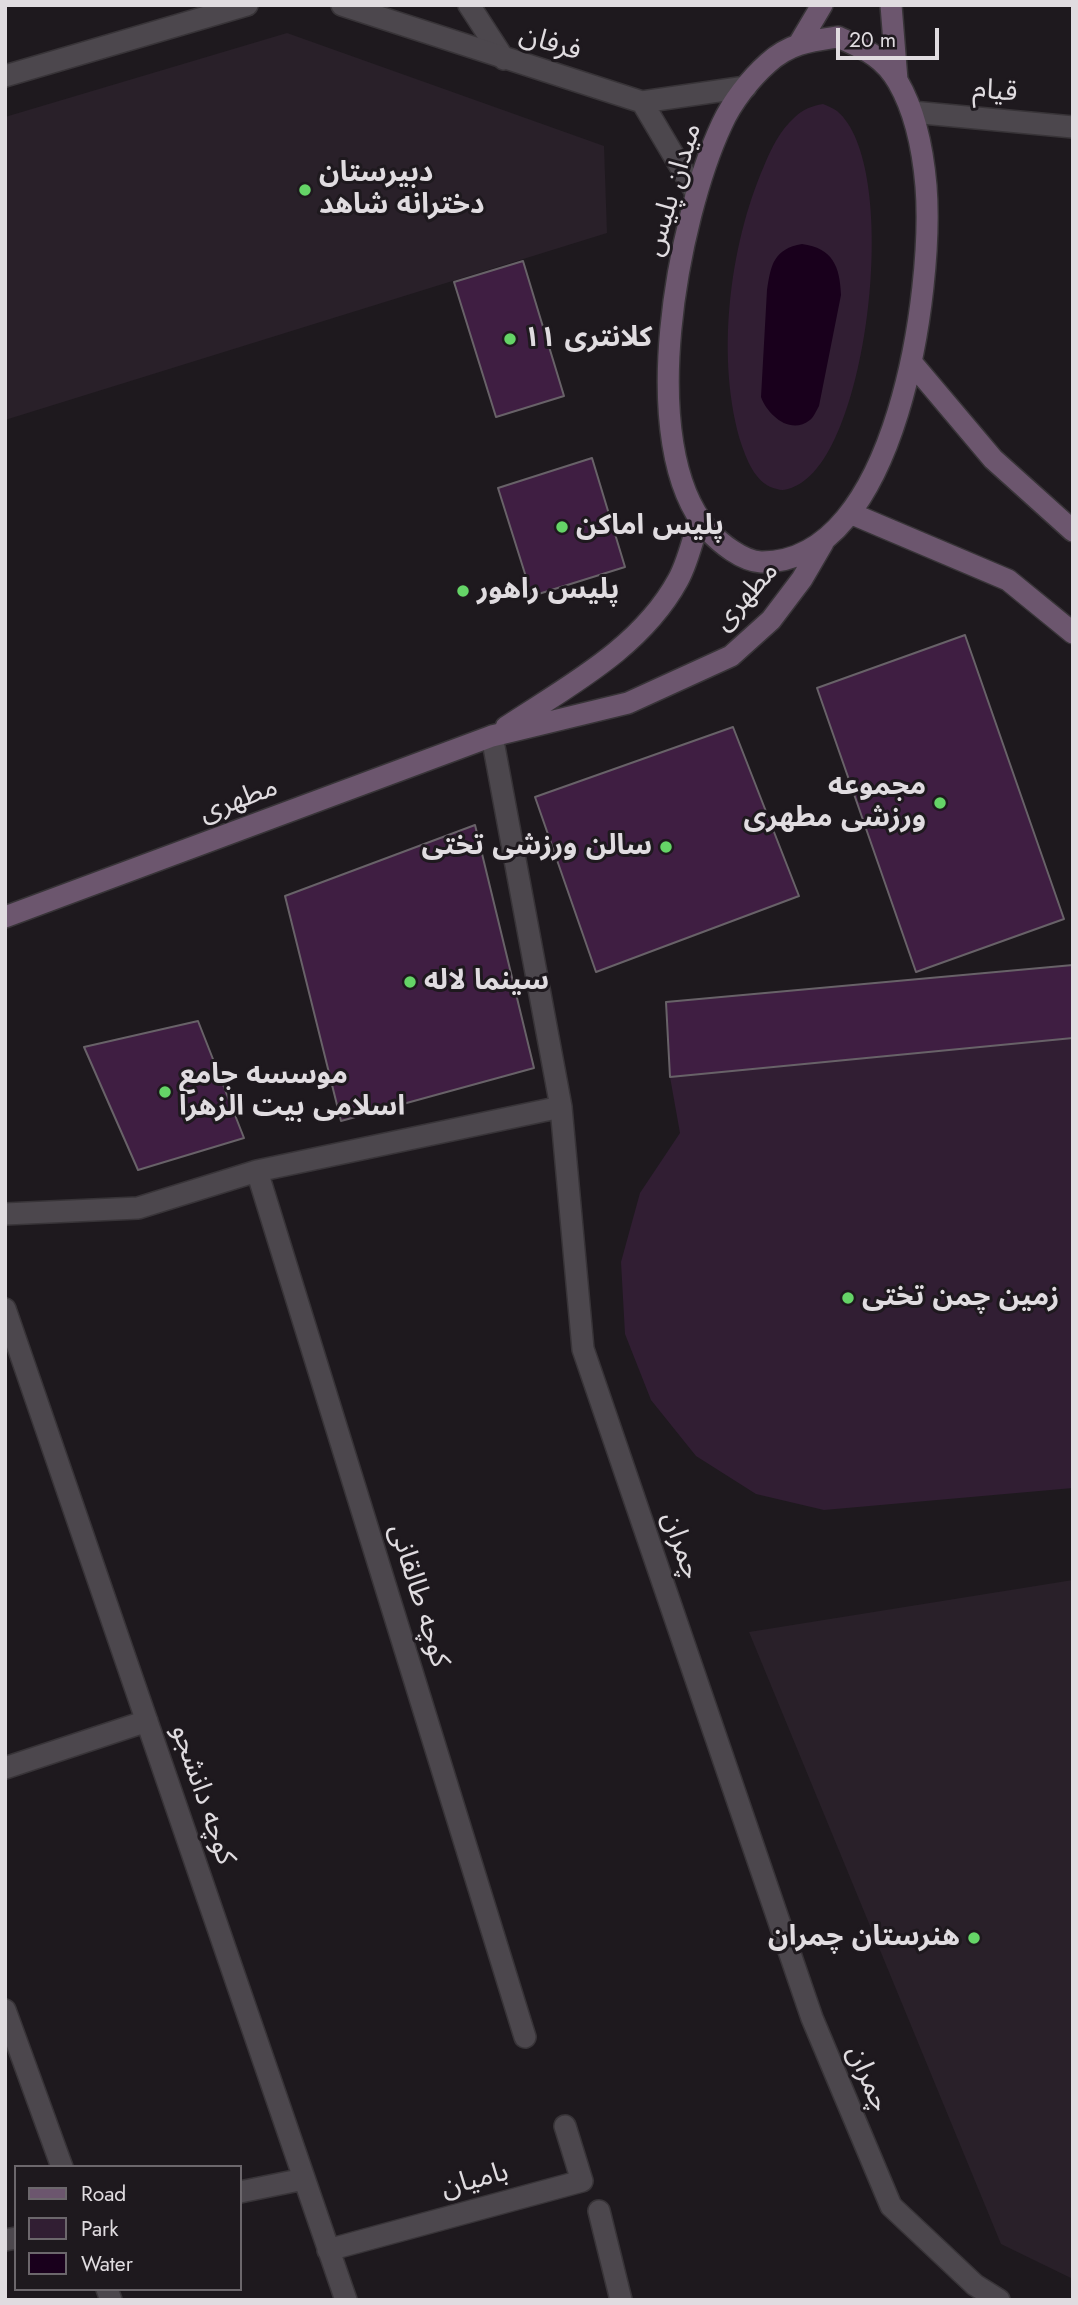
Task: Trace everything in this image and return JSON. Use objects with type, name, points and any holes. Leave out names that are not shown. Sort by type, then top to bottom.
[{"type":"main road","points":[[800,42],[822,5]]},
{"type":"main road","points":[[891,5],[897,80]]},
{"type":"main road","name":"میدان پلیس","points":[[838,37],[874,53],[897,80],[912,112],[923,160],[928,229],[923,296],[912,363],[900,406],[886,446],[850,513],[826,538],[796,558],[758,562],[722,546],[699,519],[684,488],[675,452],[668,371],[671,326],[684,236],[696,193],[723,121],[746,87],[770,61],[800,42],[838,37]]},
{"type":"main road","points":[[912,363],[993,459],[1073,531]]},
{"type":"main road","points":[[850,513],[1008,580],[1073,633]]},
{"type":"main road","name":"مطهری","points":[[492,736],[609,659],[648,624],[679,579],[699,519]]},
{"type":"main road","name":"مطهری","points":[[5,918],[492,736],[628,703],[731,656],[771,620],[802,579],[826,538]]},
{"type":"street","points":[[5,76],[247,5]]},
{"type":"street","name":"فرفان","points":[[342,5],[642,102],[746,87]]},
{"type":"street","points":[[469,5],[504,59]]},
{"type":"street","points":[[642,102],[696,193]]},
{"type":"street","name":"قیام","points":[[912,112],[1073,127]]},
{"type":"street","name":"چمران","points":[[492,736],[561,1107],[583,1349],[812,2018],[891,2206],[975,2285],[999,2300]]},
{"type":"street","points":[[5,1214],[138,1208],[257,1171],[561,1107]]},
{"type":"street","name":"کوچه طالقانی","points":[[257,1171],[525,2038]]},
{"type":"street","name":"کوچه دانشجو","points":[[5,1309],[346,2300]]},
{"type":"street","points":[[5,1768],[147,1721]]},
{"type":"street","points":[[5,2010],[61,2165]]},
{"type":"street","name":"بامیان","points":[[328,2250],[582,2180],[565,2126]]},
{"type":"street","points":[[242,2192],[303,2179]]},
{"type":"street","points":[[599,2211],[621,2300]]},
{"type":"shaded area","name":"دبیرستان دخترانه شاهد","points":[[287,33],[604,146],[607,233],[5,420],[5,117]]},
{"type":"shaded area","name":"هنرستان چمران","points":[[1073,1580],[1073,2279],[1001,2244],[749,1632]]},
{"type":"green space","points":[[823,104],[837,111],[857,141],[868,186],[872,241],[869,302],[860,361],[845,415],[825,457],[801,483],[780,490],[770,487],[759,478],[750,466],[742,446],[729,378],[730,305],[742,232],[770,153],[780,134],[795,117],[808,108]]},
{"type":"green space","name":"زمین چمن تختی","points":[[1073,1038],[1073,1488],[824,1510],[756,1494],[696,1456],[651,1400],[625,1334],[621,1262],[640,1193],[680,1133],[670,1077]]},
{"type":"water","points":[[802,244],[821,250],[833,260],[839,276],[841,295],[819,406],[810,420],[795,426],[774,416],[761,397],[767,290],[772,265],[785,250]]},
{"type":"building","name":"کلانتری ۱۱","points":[[523,261],[564,396],[496,417],[454,282]]},
{"type":"building","name":"پلیس اماکن","points":[[592,458],[625,567],[532,596],[498,488]]},
{"type":"building","name":"مجموعه ورزشی مطهری","points":[[965,635],[1064,919],[916,972],[817,688]]},
{"type":"building","name":"سالن ورزشی تختی","points":[[733,727],[799,896],[596,972],[535,797]]},
{"type":"building","name":"سینما لاله","points":[[475,825],[534,1068],[341,1121],[285,896]]},
{"type":"building","points":[[1073,965],[1073,1038],[670,1077],[666,1002]]},
{"type":"building","name":"موسسه جامع اسلامی بیت الزهرا","points":[[198,1021],[244,1138],[138,1170],[84,1047]]},
{"type":"place","name":"دبیرستان دخترانه شاهد","points":[[305,190]]},
{"type":"place","name":"کلانتری ۱۱","points":[[510,339]]},
{"type":"place","name":"پلیس اماکن","points":[[562,527]]},
{"type":"place","name":"پلیس راهور","points":[[463,591]]},
{"type":"place","name":"مجموعه ورزشی مطهری","points":[[940,803]]},
{"type":"place","name":"سالن ورزشی تختی","points":[[666,847]]},
{"type":"place","name":"سینما لاله","points":[[410,982]]},
{"type":"place","name":"موسسه جامع اسلامی بیت الزهرا","points":[[165,1092]]},
{"type":"place","name":"زمین چمن تختی","points":[[848,1298]]},
{"type":"place","name":"هنرستان چمران","points":[[974,1938]]}]
